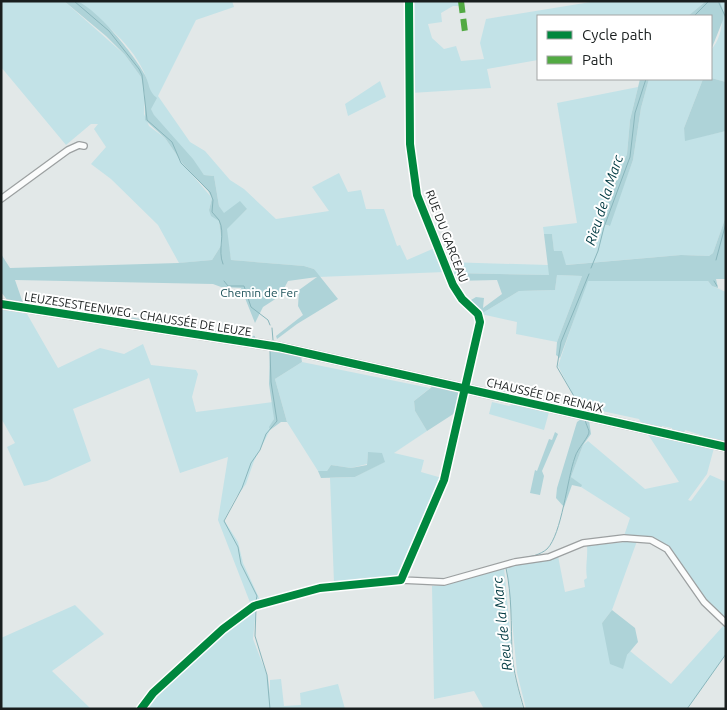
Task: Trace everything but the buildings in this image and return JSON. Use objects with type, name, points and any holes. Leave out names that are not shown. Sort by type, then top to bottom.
[{"type":"main road","name":"LEUZESESTEENWEG - CHAUSSÉE DE LEUZE","points":[[1,304],[272,345]]},
{"type":"main road","name":"CHAUSSÉE DE RENAIX","points":[[272,345],[726,448]]},
{"type":"street","name":"RUE DU GARCEAU","points":[[401,580],[442,485],[466,389],[480,322],[478,314],[462,299],[453,285],[417,195],[410,144],[409,1]]},
{"type":"street","points":[[1,200],[68,150],[79,145],[84,146]]},
{"type":"street","points":[[141,709],[153,693],[223,629],[257,605],[327,587],[401,580],[439,583],[505,565],[549,557],[591,542],[624,538],[656,542],[667,550],[704,602],[726,623]]},
{"type":"shaded area","points":[[1,1],[64,1],[125,55],[141,77],[145,96],[144,114],[149,126],[165,138],[183,164],[212,198],[209,210],[219,221],[222,244],[212,260],[179,263],[158,225],[111,179],[91,164],[106,147],[94,129],[98,124],[91,124],[66,145],[1,67]]},
{"type":"shaded area","points":[[77,1],[232,1],[234,7],[196,20],[158,96],[190,142],[205,151],[230,180],[244,189],[276,219],[329,211],[312,187],[339,173],[348,192],[361,190],[366,209],[384,209],[397,246],[400,245],[407,260],[437,247],[445,272],[318,277],[314,269],[304,266],[231,260],[226,229],[247,209],[224,214],[219,206],[214,176],[204,175],[163,129],[153,114],[146,77],[141,65],[117,35]]},
{"type":"shaded area","points":[[412,1],[459,1],[459,6],[453,6],[441,13],[442,22],[428,24],[432,38],[444,49],[456,46],[461,61],[484,59],[480,43],[486,19],[597,1],[706,1],[689,15],[537,15],[537,60],[487,69],[491,88],[411,93]]},
{"type":"shaded area","points":[[720,1],[726,1],[726,82],[712,78],[712,49],[722,27],[722,7]]},
{"type":"shaded area","points":[[649,80],[703,80],[684,128],[686,140],[726,131],[726,216],[713,253],[709,256],[681,255],[565,265],[562,251],[554,252],[552,234],[544,234],[543,227],[577,223],[557,103],[638,87],[630,120],[627,154],[599,223],[609,226],[633,160],[641,108]]},
{"type":"shaded area","points":[[380,81],[386,97],[348,116],[345,104]]},
{"type":"shaded area","points":[[446,262],[548,265],[550,275],[451,273]]},
{"type":"shaded area","points":[[557,275],[582,276],[557,342],[516,334],[517,322],[481,314],[519,291],[555,290]]},
{"type":"shaded area","points":[[587,281],[708,281],[712,286],[726,292],[726,444],[714,438],[703,438],[704,436],[685,430],[684,434],[672,431],[672,428],[662,426],[662,429],[642,425],[639,419],[579,406],[558,366]]},
{"type":"shaded area","points":[[1,309],[27,314],[58,368],[100,348],[124,354],[143,344],[151,365],[196,370],[198,374],[192,397],[196,412],[273,402],[274,419],[270,430],[254,461],[246,484],[236,497],[224,520],[238,542],[243,563],[260,600],[306,589],[280,597],[232,618],[251,605],[218,520],[228,457],[180,473],[149,378],[73,409],[91,461],[47,481],[24,486],[7,447],[15,443],[1,418]]},
{"type":"shaded area","points":[[302,362],[430,388],[414,401],[415,411],[427,431],[394,453],[424,460],[421,472],[442,478],[402,572],[394,578],[316,587],[334,583],[330,478],[355,477],[384,462],[368,453],[367,464],[351,468],[331,465],[327,471],[318,471],[287,422],[275,379]]},
{"type":"shaded area","points":[[492,402],[509,406],[515,404],[549,412],[544,430],[489,414]]},
{"type":"shaded area","points":[[647,433],[714,448],[707,474],[688,500],[691,501],[710,475],[726,482],[726,621],[709,604],[689,574],[663,543],[658,540],[624,536],[630,518],[581,487],[571,477],[583,445],[588,441],[645,489],[679,482]]},
{"type":"shaded area","points":[[637,541],[612,610],[602,623],[627,655],[630,651],[671,684],[724,625],[726,625],[726,654],[687,709],[526,709],[517,673],[507,568],[513,564],[547,560],[558,556],[565,592],[585,587],[584,580],[587,578],[587,546]]},
{"type":"shaded area","points":[[504,567],[514,674],[523,709],[484,709],[474,691],[434,699],[432,586],[444,585]]},
{"type":"shaded area","points":[[75,605],[104,634],[52,671],[91,709],[1,709],[1,638]]},
{"type":"shaded area","points":[[256,608],[253,639],[268,678],[270,693],[270,680],[281,679],[284,706],[301,705],[300,693],[338,684],[345,709],[145,709],[197,657],[242,617]]},
{"type":"green space","name":"Chemin de Fer","points":[[64,1],[76,1],[94,12],[133,57],[145,75],[152,93],[157,98],[151,109],[154,115],[193,159],[204,175],[214,176],[219,206],[224,213],[240,201],[247,209],[227,229],[231,260],[304,266],[314,269],[338,299],[297,324],[277,339],[276,336],[303,315],[298,306],[299,290],[317,277],[288,281],[280,296],[263,307],[255,323],[241,288],[221,287],[213,284],[15,280],[23,303],[8,301],[1,292],[1,254],[10,268],[178,263],[212,260],[222,244],[219,221],[211,216],[209,210],[212,198],[208,191],[183,164],[165,138],[145,120],[145,96],[141,77],[125,55],[106,36]]},
{"type":"green space","points":[[706,1],[720,1],[724,13],[723,20],[712,48],[712,15],[689,15]]},
{"type":"green space","points":[[712,78],[726,82],[726,131],[685,141],[684,128],[703,80],[712,80]]},
{"type":"green space","points":[[640,80],[649,80],[641,108],[633,160],[610,226],[599,223],[627,154],[630,120]]},
{"type":"green space","points":[[726,216],[726,279],[716,279],[718,288],[726,291],[712,286],[708,281],[588,281],[560,358],[556,355],[557,342],[582,276],[557,275],[555,290],[519,291],[481,314],[472,305],[471,300],[476,297],[484,298],[483,308],[502,294],[497,280],[454,281],[451,273],[549,275],[544,234],[552,234],[554,251],[562,251],[566,265],[681,255],[709,256],[713,253]]},
{"type":"green space","points":[[128,317],[255,336],[255,338],[127,320]]},
{"type":"green space","points":[[270,350],[301,356],[302,362],[275,379],[287,422],[281,422],[270,430],[269,427],[274,419],[269,384]]},
{"type":"green space","points":[[433,386],[462,392],[458,411],[427,431],[415,411],[414,401]]},
{"type":"green space","points":[[581,419],[589,420],[591,434],[583,445],[571,477],[582,485],[581,487],[572,485],[564,507],[556,498],[557,488],[577,422]]},
{"type":"green space","points":[[555,432],[558,434],[542,471],[544,476],[540,495],[530,493],[535,470],[537,471],[549,439],[552,440]]},
{"type":"green space","points":[[368,452],[382,453],[385,462],[355,477],[321,478],[318,471],[327,471],[331,465],[351,468],[367,465]]},
{"type":"green space","points":[[612,610],[635,628],[638,642],[627,655],[623,669],[610,664],[602,623]]},
{"type":"waterway","points":[[74,1],[109,31],[139,69],[142,75],[147,120],[172,142],[181,163],[210,192],[213,200],[212,212],[221,225],[221,259],[223,264]]},
{"type":"waterway","name":"Rieu de la Marc","points":[[695,15],[709,1]]},
{"type":"waterway","points":[[719,3],[726,18]]},
{"type":"waterway","name":"Rieu de la Marc","points":[[591,268],[630,157],[635,113],[646,80]]},
{"type":"waterway","points":[[716,260],[726,223]]},
{"type":"waterway","points":[[582,410],[557,367],[561,342],[589,274]]},
{"type":"waterway","points":[[224,281],[228,286],[244,286],[251,307],[268,320],[270,325]]},
{"type":"waterway","points":[[714,281],[717,286]]},
{"type":"waterway","points":[[272,328],[273,340]]},
{"type":"waterway","points":[[256,601],[257,596],[241,564],[238,547],[224,521],[242,488],[251,463],[260,450],[266,434],[277,421],[271,382],[270,351]]},
{"type":"waterway","points":[[522,558],[541,553],[552,542],[557,531],[575,457],[589,433],[585,420]]},
{"type":"waterway","name":"Rieu de la Marc","points":[[506,568],[510,599],[513,659],[516,681],[524,709]]},
{"type":"waterway","points":[[256,609],[255,636],[267,675],[270,709]]},
{"type":"waterway","points":[[687,709],[726,654]]},
{"type":"marked path","points":[[461,1],[465,32]]},
{"type":"cycle path","points":[[141,709],[153,693],[223,629],[254,606],[320,588],[401,580],[444,480],[480,322],[478,314],[462,299],[453,285],[417,195],[410,144],[409,1]]},
{"type":"cycle path","points":[[1,304],[279,347],[726,447]]}]
